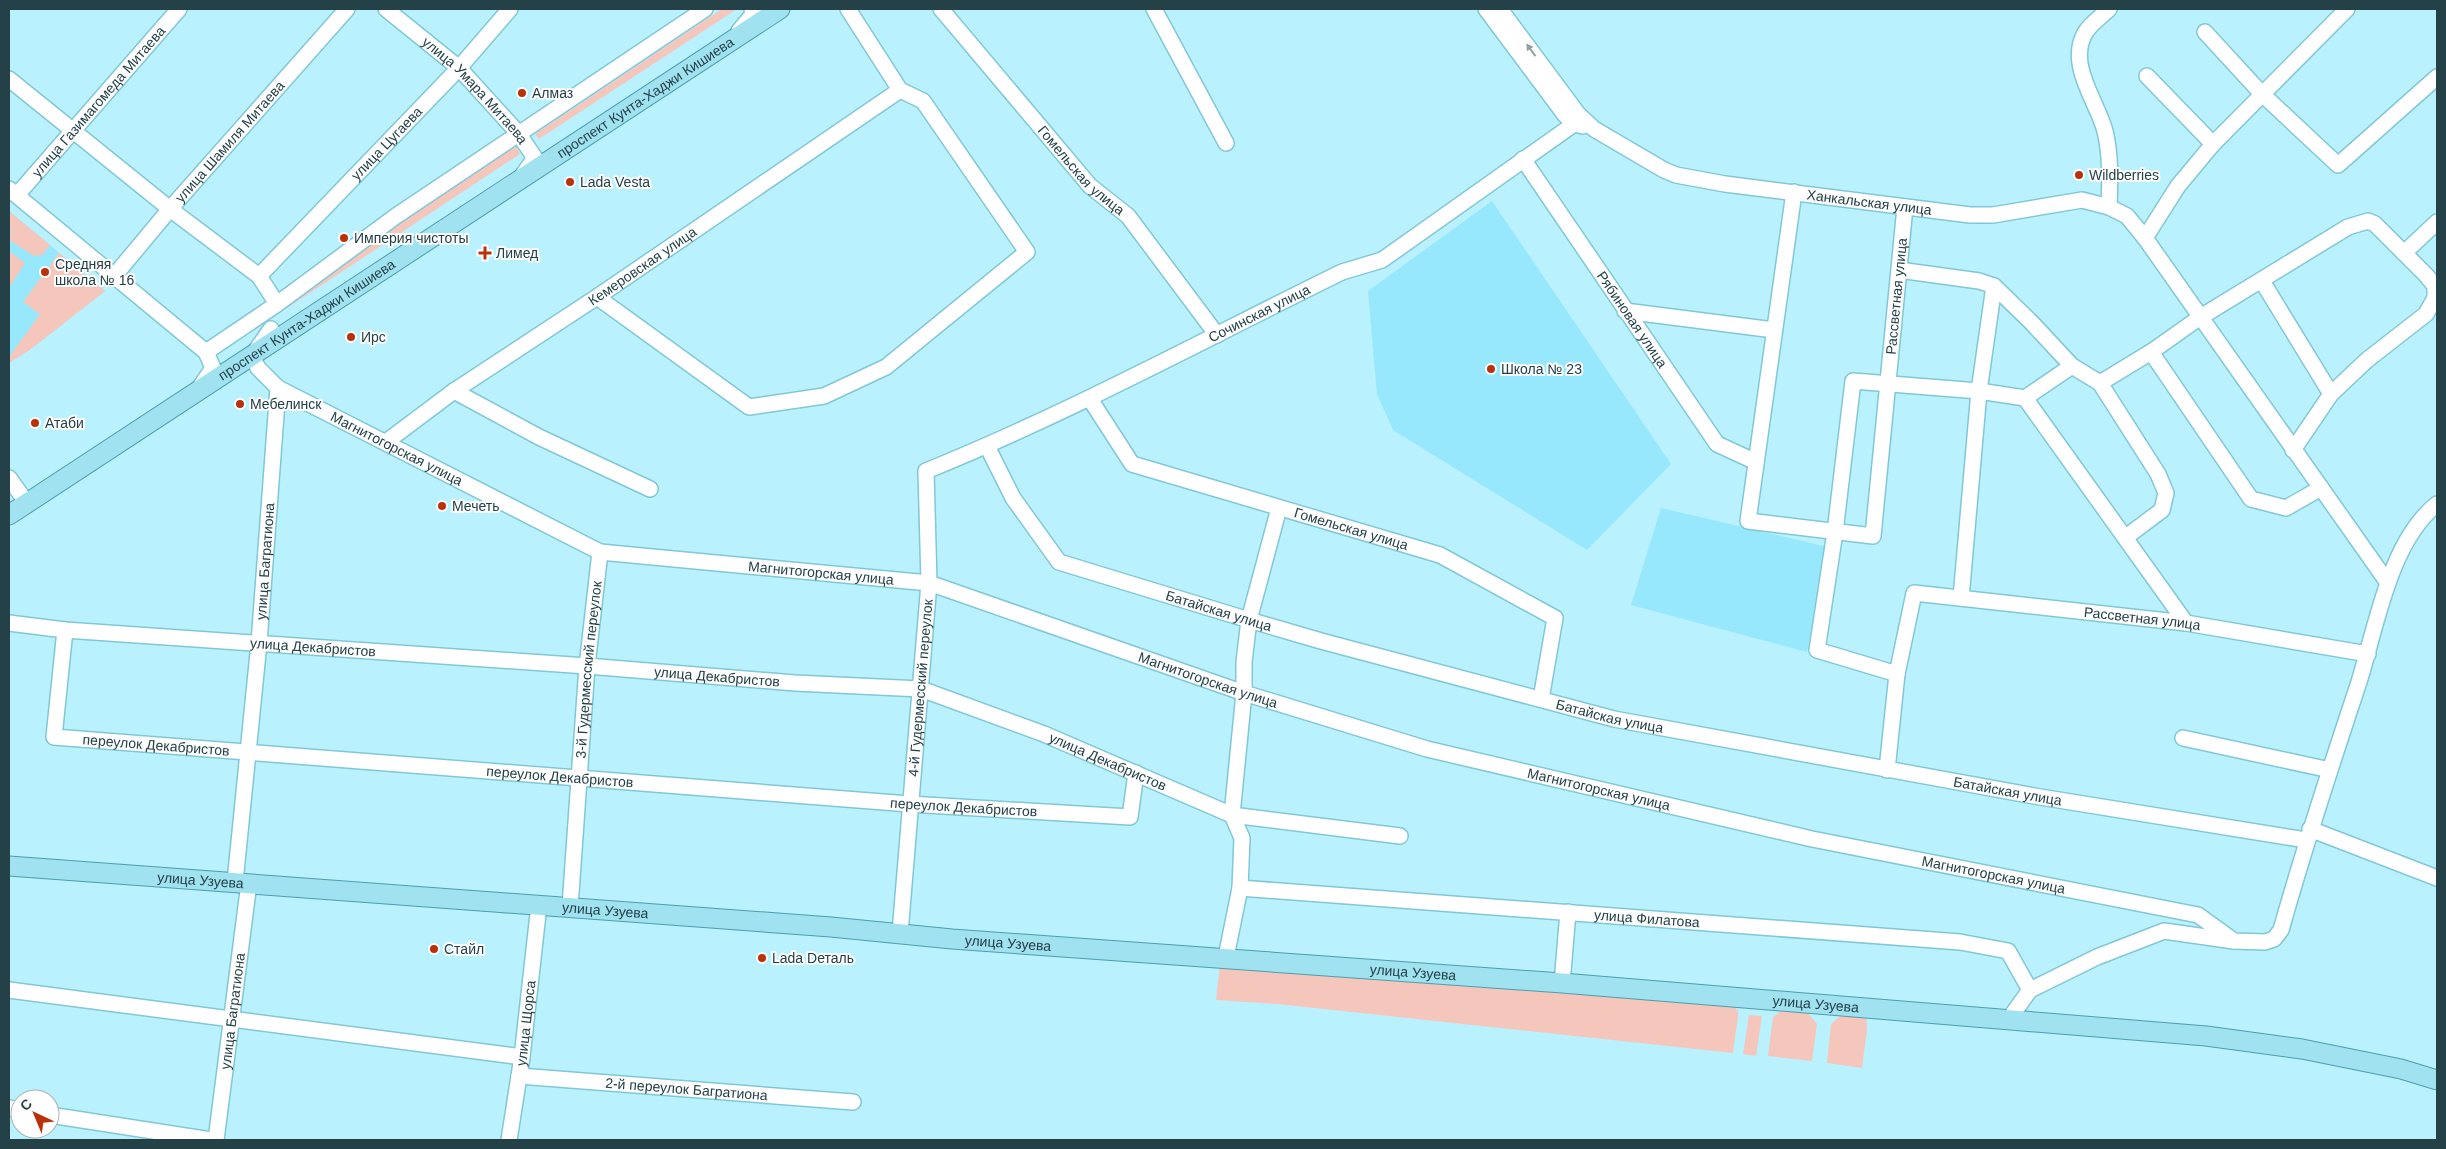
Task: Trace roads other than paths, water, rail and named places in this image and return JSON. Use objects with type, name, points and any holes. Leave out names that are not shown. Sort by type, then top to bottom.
[{"type":"main road","name":"проспект Кунта-Хаджи Кишиева","points":[[19,500],[196,393],[780,9]]},
{"type":"main road","name":"проспект Кунта-Хаджи Кишиева","points":[[9,515],[19,500],[209,360],[271,330],[535,158],[756,10]]},
{"type":"main road","name":"улица Узуева","points":[[9,866],[242,882],[900,933],[952,939],[1226,957],[2206,1036],[2302,1049],[2392,1067],[2437,1080]]},
{"type":"street","name":"улица Газимагомеда Митаева","points":[[13,192],[72,130],[179,9]]},
{"type":"street","name":"улица Шамиля Митаева","points":[[115,275],[170,209],[347,9]]},
{"type":"street","name":"улица Умара Митаева","points":[[386,9],[458,68],[518,134],[535,158],[517,182]]},
{"type":"street","name":"улица Цугаева","points":[[259,276],[458,68],[510,9]]},
{"type":"street","points":[[196,393],[209,360],[277,304],[396,216],[705,9]]},
{"type":"street","points":[[597,297],[749,407],[824,396],[886,367],[1027,252],[923,101],[900,90],[848,9]]},
{"type":"street","name":"Гомельская улица","points":[[941,9],[1090,186],[1128,216],[1217,335]]},
{"type":"street","points":[[1154,9],[1226,143]]},
{"type":"street","points":[[1486,9],[1564,115],[1574,124]]},
{"type":"street","name":"Ханкальская улица","points":[[1500,9],[1573,108],[1594,129],[1664,170],[1676,175],[1970,215],[1992,215],[2082,200],[2109,207],[2127,216],[2145,238],[2388,583]]},
{"type":"street","points":[[2109,9],[2085,33],[2080,50],[2082,75],[2104,130],[2111,161],[2109,207]]},
{"type":"street","points":[[2145,238],[2178,186],[2213,144],[2261,93],[2347,9]]},
{"type":"street","points":[[732,40],[756,10]]},
{"type":"street","points":[[2205,32],[2261,93],[2338,165],[2437,77]]},
{"type":"street","points":[[2147,76],[2213,144]]},
{"type":"street","points":[[9,79],[170,209],[259,276],[277,304]]},
{"type":"street","name":"Кемеровская улица","points":[[386,442],[454,391],[597,297],[900,90]]},
{"type":"street","name":"Сочинская улица","points":[[926,471],[987,446],[1090,399],[1342,272],[1382,260],[1574,124]]},
{"type":"street","name":"Ханкальская улица","points":[[1574,124],[1594,129]]},
{"type":"street","name":"Рябиновая улица","points":[[1523,159],[1717,444],[1756,462]]},
{"type":"street","points":[[13,192],[115,275],[209,360]]},
{"type":"street","points":[[1794,192],[1748,520],[1835,532]]},
{"type":"street","name":"Рассветная улица","points":[[1835,532],[1873,536],[1905,207]]},
{"type":"street","points":[[2100,383],[2151,352],[2200,318],[2358,222],[2368,221],[2375,224],[2435,286],[2435,298],[2426,314],[2367,360],[2331,394],[2293,450]]},
{"type":"street","points":[[2404,253],[2437,222]]},
{"type":"street","points":[[1900,270],[1979,281],[1994,286],[2072,366],[2100,383],[2158,474],[2166,493],[2162,510],[2126,537]]},
{"type":"street","points":[[2262,281],[2331,394]]},
{"type":"street","points":[[1961,598],[1979,391],[1994,286]]},
{"type":"street","points":[[1625,311],[1774,330]]},
{"type":"street","points":[[252,356],[271,330]]},
{"type":"street","points":[[2151,352],[2251,498],[2286,508],[2321,488]]},
{"type":"street","name":"Магнитогорская улица","points":[[252,356],[258,368],[278,388],[386,442],[411,458],[600,552],[929,583],[1244,693],[1427,749],[1633,799],[1812,839],[2198,915],[2234,941]]},
{"type":"street","points":[[1886,770],[1897,674],[1817,650],[1835,532],[1853,381],[1979,391],[2025,398],[2072,366]]},
{"type":"street","name":"улица Багратиона","points":[[216,1140],[231,1020],[242,882],[248,752],[259,644],[278,388]]},
{"type":"street","points":[[454,391],[539,437],[650,489]]},
{"type":"street","points":[[2025,398],[2186,623]]},
{"type":"street","name":"Гомельская улица","points":[[1090,399],[1132,464],[1440,555],[1555,618],[1541,699]]},
{"type":"street","name":"Батайская улица","points":[[987,446],[1013,498],[1059,562],[1249,620],[1614,719],[1886,770],[2308,835],[2437,878]]},
{"type":"street","name":"4-й Гудермесский переулок","points":[[900,933],[909,804],[921,689],[929,583],[926,471]]},
{"type":"street","points":[[9,478],[19,500]]},
{"type":"street","points":[[2009,1019],[2030,990],[2097,957],[2164,931],[2234,941],[2265,942],[2274,939],[2281,930],[2308,835],[2368,654],[2388,583],[2410,534],[2437,504]]},
{"type":"street","points":[[1226,957],[1240,888],[1242,838],[1232,815],[1244,693],[1244,662],[1249,620],[1278,508]]},
{"type":"street","name":"3-й Гудермесский переулок","points":[[570,908],[587,666],[600,552]]},
{"type":"street","name":"Рассветная улица","points":[[1897,674],[1914,593],[2186,623],[2368,654]]},
{"type":"street","name":"улица Декабристов","points":[[9,623],[65,630],[587,666],[795,683],[921,689],[1044,734],[1232,815],[1400,836]]},
{"type":"street","name":"переулок Декабристов","points":[[65,630],[54,737],[909,804],[1130,817],[1136,773]]},
{"type":"street","points":[[2183,738],[2330,770]]},
{"type":"street","name":"улица Филатова","points":[[1240,888],[1960,942],[2008,951],[2030,990]]},
{"type":"street","name":"улица Щорса","points":[[509,1140],[522,1057],[539,905]]},
{"type":"street","points":[[1562,983],[1568,912]]},
{"type":"street","points":[[9,990],[522,1057]]},
{"type":"street","name":"2-й переулок Багратиона","points":[[519,1076],[853,1102]]},
{"type":"street","points":[[60,1117],[211,1140]]},
{"type":"place","name":"Алмаз","points":[[522,93]]},
{"type":"place","name":"Wildberries","points":[[2079,175]]},
{"type":"place","name":"Lada Vesta","points":[[570,182]]},
{"type":"place","name":"Империя чистоты","points":[[344,238]]},
{"type":"place","name":"Лимед","points":[[485,253]]},
{"type":"place","name":"Средняя школа № 16","points":[[45,272]]},
{"type":"place","name":"Ирс","points":[[351,337]]},
{"type":"place","name":"Школа № 23","points":[[1491,369]]},
{"type":"place","name":"Мебелинск","points":[[240,404]]},
{"type":"place","name":"Атаби","points":[[35,423]]},
{"type":"place","name":"Мечеть","points":[[442,506]]},
{"type":"place","name":"Стайл","points":[[434,949]]},
{"type":"place","name":"Lada Dеталь","points":[[762,958]]}]
